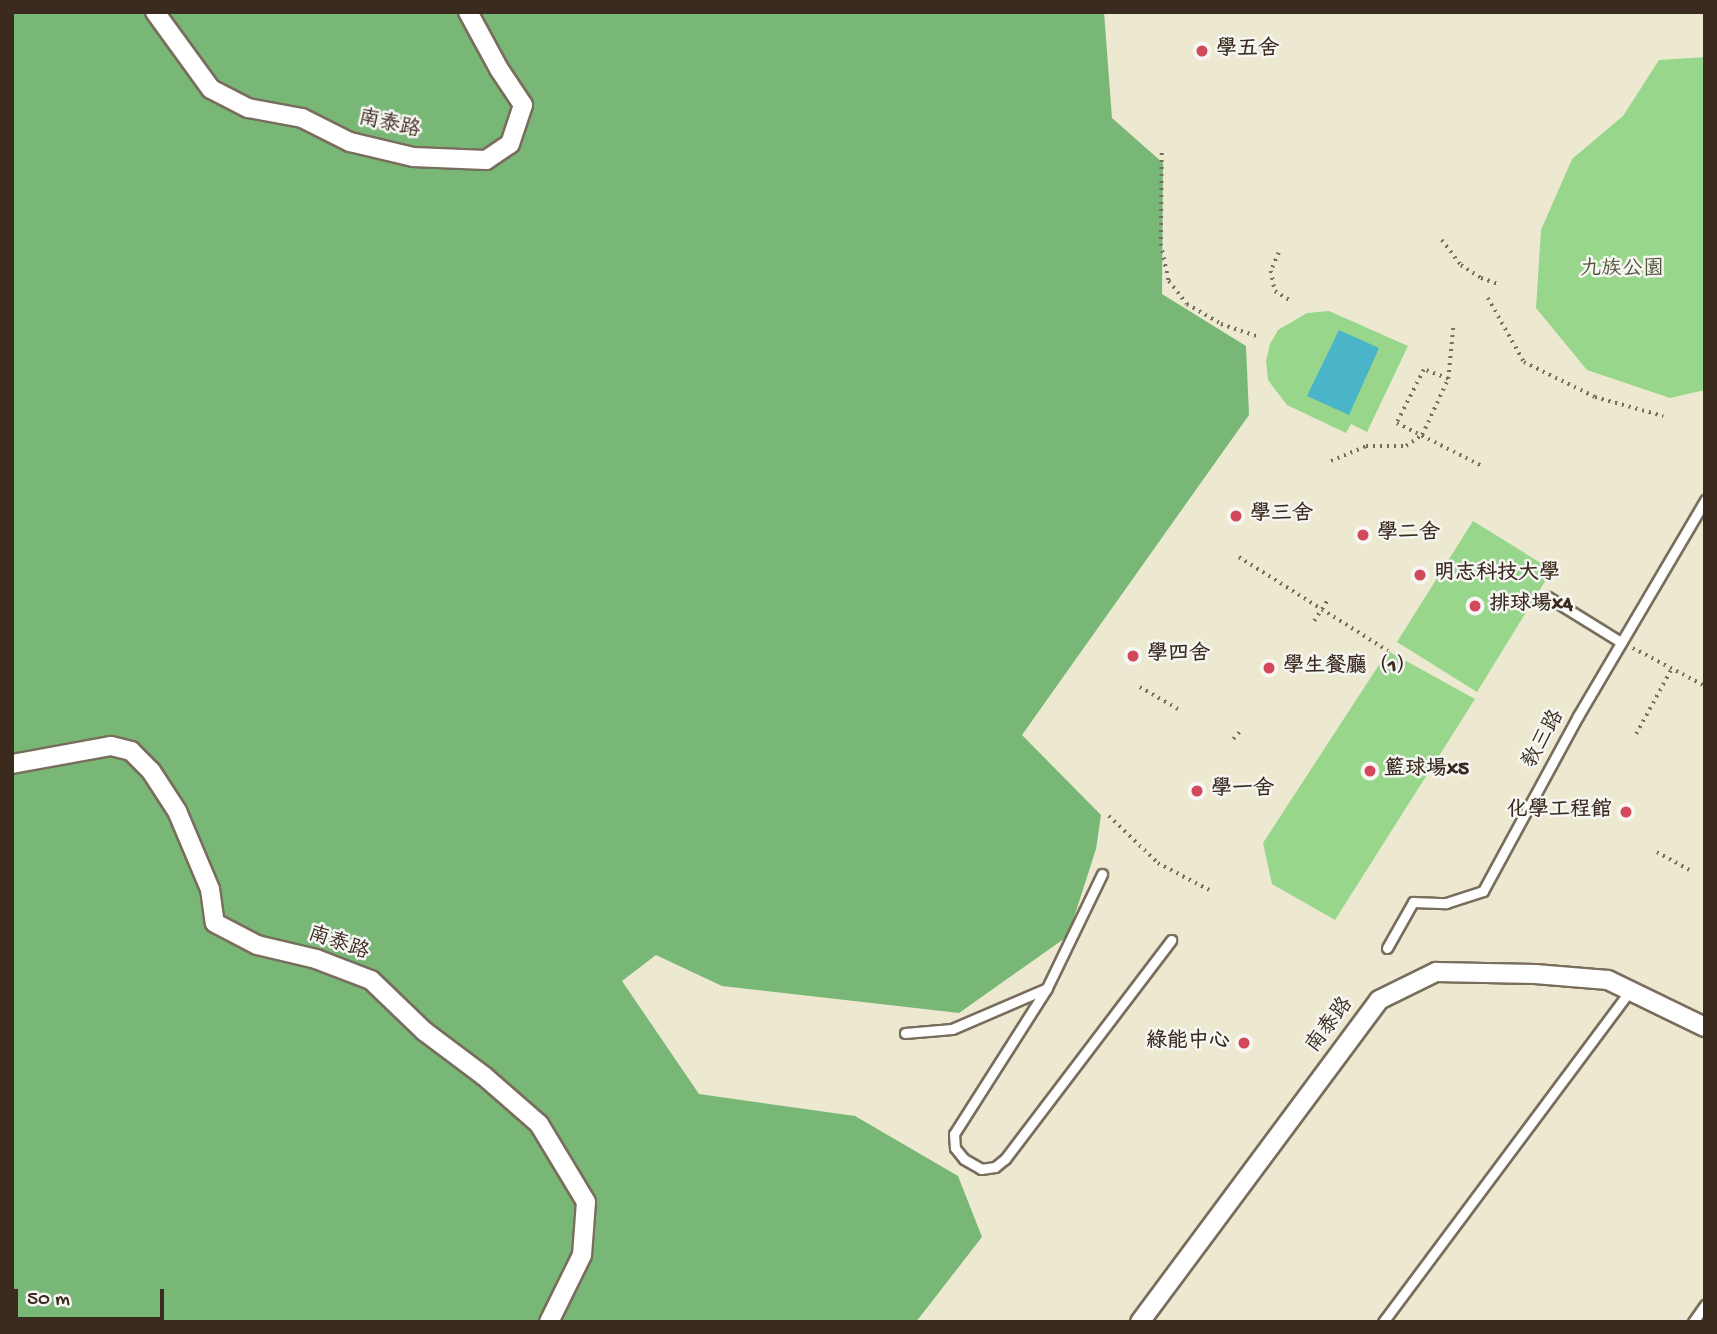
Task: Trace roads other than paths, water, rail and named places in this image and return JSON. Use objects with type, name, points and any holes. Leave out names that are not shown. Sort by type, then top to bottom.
[{"type":"street","name":"南泰路","points":[[155,12],[211,89],[248,108],[302,118],[349,142],[413,157],[486,160],[510,144],[523,105],[499,69],[468,12]]},
{"type":"street","name":"南泰路","points":[[12,764],[111,746],[131,751],[151,771],[177,811],[210,889],[215,923],[257,945],[316,959],[371,980],[424,1031],[484,1076],[539,1124],[586,1202],[582,1255],[549,1322]]},
{"type":"street","name":"南泰路","points":[[1140,1322],[1379,1000],[1436,972],[1535,974],[1608,980],[1705,1027]]},
{"type":"lane","name":"教三路","points":[[1387,948],[1413,902],[1446,902],[1483,891],[1621,642],[1705,500]]},
{"type":"lane","points":[[1548,597],[1621,642]]},
{"type":"lane","points":[[1102,874],[1047,988],[954,1134],[956,1148],[964,1159],[981,1169],[995,1167],[1005,1158],[1171,940]]},
{"type":"lane","points":[[905,1033],[951,1028],[1047,988]]},
{"type":"lane","points":[[1383,1322],[1630,991]]},
{"type":"lane","points":[[1693,1322],[1705,1305]]},
{"type":"water","points":[[1339,330],[1379,348],[1349,415],[1307,396]]},
{"type":"place","name":"學五舍","points":[[1202,51]]},
{"type":"place","name":"學三舍","points":[[1236,516]]},
{"type":"place","name":"學二舍","points":[[1363,535]]},
{"type":"place","name":"明志科技大學","points":[[1420,575]]},
{"type":"place","name":"排球場x4","points":[[1475,606]]},
{"type":"place","name":"學四舍","points":[[1133,656]]},
{"type":"place","name":"學生餐廳（1）","points":[[1269,668]]},
{"type":"place","name":"籃球場x5","points":[[1370,771]]},
{"type":"place","name":"學一舍","points":[[1197,791]]},
{"type":"place","name":"化學工程館","points":[[1626,812]]},
{"type":"place","name":"綠能中心","points":[[1244,1043]]},
{"type":"park label","name":"九族公園","points":[[1622,271]]}]
